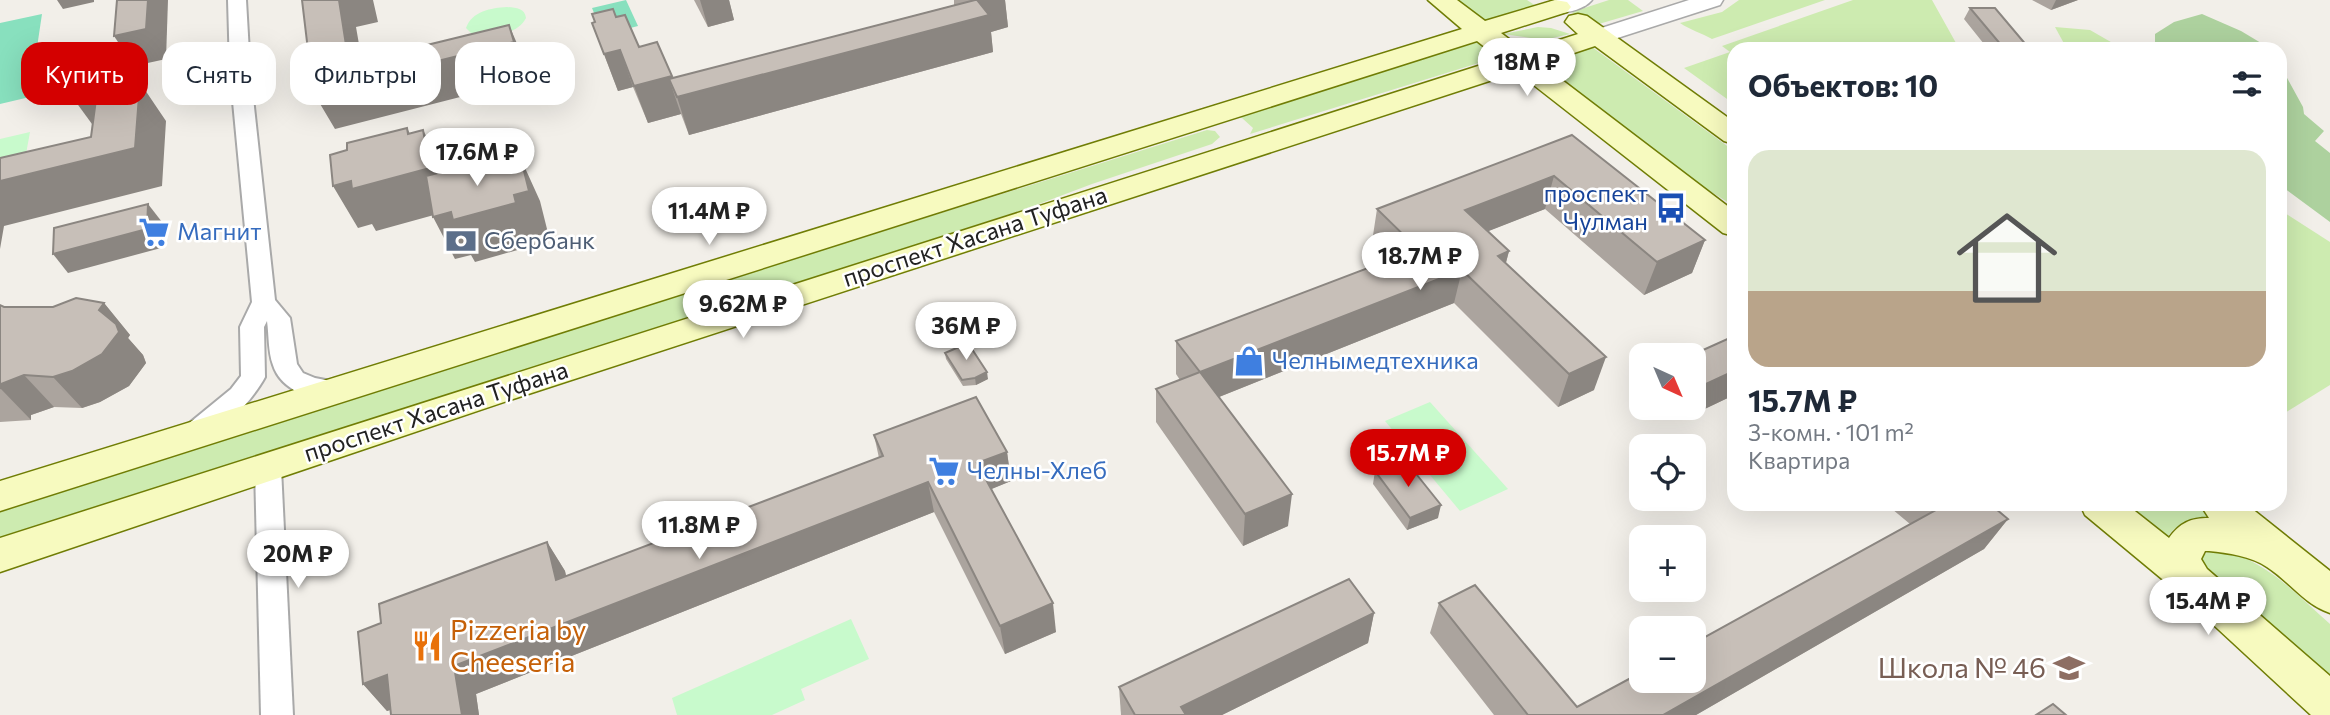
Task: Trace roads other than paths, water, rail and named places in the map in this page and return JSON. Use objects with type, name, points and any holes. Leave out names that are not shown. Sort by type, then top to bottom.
[{"type":"main road","points":[[1441,0],[1727,221]]},
{"type":"main road","points":[[1562,3],[1597,37],[1727,130]]},
{"type":"main road","name":"проспект Хасана Туфана","points":[[0,496],[1483,32],[1562,3]]},
{"type":"main road","name":"проспект Хасана Туфана","points":[[0,555],[497,391],[1597,37]]},
{"type":"main road","points":[[1157,134],[1213,122],[1230,128],[1233,138],[1186,169]]},
{"type":"main road","points":[[2108,511],[2193,581],[2330,704]]},
{"type":"main road","points":[[2228,511],[2330,595]]},
{"type":"main road","points":[[2193,581],[2180,561],[2184,547],[2196,534],[2223,534],[2244,539],[2286,557]]},
{"type":"street","points":[[192,435],[240,396],[253,377],[252,327],[264,302],[240,70],[237,0]]},
{"type":"street","name":"проспект Хасана Туфана","points":[[1597,37],[1713,0]]},
{"type":"street","points":[[264,302],[278,318],[280,347],[285,365],[294,379],[311,387],[332,390]]},
{"type":"street","points":[[268,468],[277,715]]},
{"type":"place","name":"проспект Чулман","points":[[1671,208]]},
{"type":"place","name":"Магнит","points":[[154,232]]},
{"type":"place","name":"Сбербанк","points":[[461,241]]},
{"type":"place","name":"Челнымедтехника","points":[[1249,361]]},
{"type":"place","name":"Челны-Хлеб","points":[[944,471]]},
{"type":"place","name":"Pizzeria by Cheeseria","points":[[427,646]]},
{"type":"place","name":"Школа № 46","points":[[2069,668]]}]
